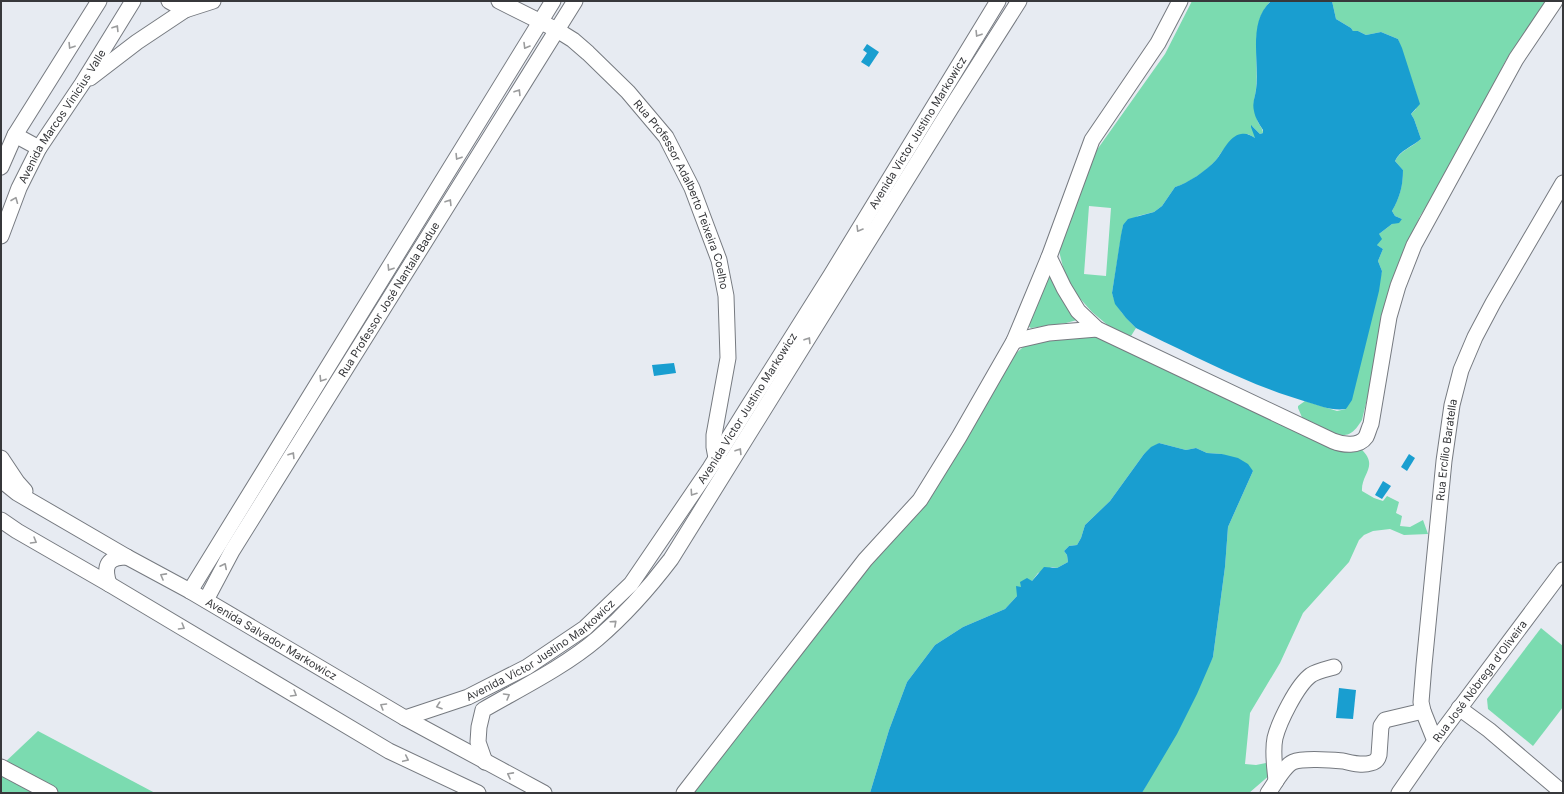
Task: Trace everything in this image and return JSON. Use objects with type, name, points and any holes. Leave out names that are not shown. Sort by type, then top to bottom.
[{"type":"street","points":[[1,167],[16,135],[99,1]]},
{"type":"street","name":"Avenida Marcos Vinicius Valle","points":[[1,236],[19,188],[39,148],[82,84],[133,1]]},
{"type":"street","points":[[169,1],[185,10]]},
{"type":"street","points":[[82,84],[137,42],[185,10],[213,1]]},
{"type":"street","name":"Rua Professor Adalberto Teixeira Coelho","points":[[500,1],[557,30],[572,40],[628,92],[666,137],[692,188],[719,260],[726,296],[728,350],[724,383],[714,435],[716,458]]},
{"type":"street","name":"Rua Professor José Nantala Badue","points":[[190,591],[553,1]]},
{"type":"street","name":"Rua Professor José Nantala Badue","points":[[206,600],[237,544],[575,1]]},
{"type":"street","name":"Avenida Victor Justino Markowicz","points":[[404,718],[468,697],[527,667],[585,628],[631,584],[716,458],[831,275],[998,1]]},
{"type":"street","name":"Avenida Victor Justino Markowicz","points":[[485,762],[478,742],[479,727],[483,710],[549,672],[596,640],[645,592],[671,559],[1019,1]]},
{"type":"street","points":[[684,793],[866,560],[920,500],[959,437],[1014,341],[1049,257],[1092,140],[1158,44],[1180,1]]},
{"type":"street","points":[[1049,257],[1064,288],[1078,311],[1096,329],[1333,441],[1346,445],[1361,441],[1366,437],[1371,424],[1389,317],[1398,286],[1414,245],[1516,59],[1555,1]]},
{"type":"street","points":[[16,135],[39,148]]},
{"type":"street","name":"Rua Ercílio Baratella","points":[[1435,741],[1421,702],[1439,506],[1452,405],[1456,387],[1467,353],[1493,303],[1563,184]]},
{"type":"street","points":[[1014,341],[1049,332],[1096,329]]},
{"type":"street","points":[[1,458],[17,482],[39,506]]},
{"type":"street","points":[[716,458],[729,467]]},
{"type":"street","name":"Avenida Salvador Markowicz","points":[[1,480],[17,493],[39,506],[127,557],[206,600],[404,718],[544,793]]},
{"type":"street","points":[[1,520],[17,531],[109,584],[389,751],[478,793]]},
{"type":"street","points":[[109,584],[106,569],[109,562],[114,558],[127,557]]},
{"type":"street","name":"Rua José Nóbrega d'Oliveira","points":[[1399,793],[1459,708],[1563,570]]},
{"type":"street","points":[[1272,787],[1275,738],[1296,690],[1312,674],[1334,667]]},
{"type":"street","points":[[468,697],[483,710]]},
{"type":"street","points":[[1459,708],[1489,730],[1562,793]]},
{"type":"street","points":[[1272,787],[1289,764],[1295,761],[1340,761],[1362,764],[1375,761],[1378,759],[1379,754],[1382,722],[1423,711]]},
{"type":"street","points":[[1,766],[50,793]]},
{"type":"green space","points":[[1192,1],[1271,1],[1264,9],[1260,19],[1256,42],[1257,78],[1254,102],[1257,120],[1263,133],[1260,134],[1252,126],[1256,137],[1255,138],[1248,134],[1230,145],[1223,150],[1217,159],[1203,172],[1191,180],[1175,187],[1162,206],[1154,212],[1138,216],[1123,225],[1112,293],[1118,308],[1136,328],[1131,336],[1111,328],[1092,312],[1076,294],[1066,279],[1059,251],[1094,154],[1165,54]],"holes":[[[1089,206],[1111,208],[1106,276],[1084,274]]]},
{"type":"green space","points":[[1332,1],[1548,1],[1506,60],[1473,127],[1448,173],[1420,216],[1396,276],[1362,420],[1353,431],[1344,435],[1338,435],[1304,422],[1298,406],[1305,401],[1337,411],[1346,409],[1382,271],[1378,261],[1383,249],[1377,245],[1379,234],[1392,224],[1402,219],[1395,216],[1392,211],[1399,196],[1403,175],[1403,170],[1395,161],[1397,157],[1421,139],[1411,114],[1416,109],[1417,96],[1398,39],[1381,32],[1366,35],[1358,31],[1353,31],[1351,28],[1336,19]]},
{"type":"green space","points":[[1049,276],[1052,278],[1077,320],[1031,328],[1028,326]]},
{"type":"green space","points":[[1087,332],[1311,433],[1328,446],[1344,451],[1360,448],[1369,460],[1368,470],[1362,485],[1362,491],[1383,501],[1387,496],[1399,502],[1396,513],[1402,516],[1400,526],[1410,527],[1423,520],[1428,534],[1404,535],[1390,529],[1373,531],[1364,535],[1359,540],[1349,562],[1303,613],[1280,663],[1250,713],[1245,764],[1256,765],[1266,763],[1271,774],[1249,793],[1142,793],[1213,657],[1225,567],[1228,527],[1253,471],[1222,454],[1207,453],[1196,448],[1186,450],[1159,443],[1144,454],[1110,501],[1085,525],[1077,545],[1069,546],[1064,551],[1067,555],[1068,562],[1057,568],[1052,567],[1038,573],[1032,581],[1021,587],[1017,596],[1005,609],[963,627],[935,645],[907,682],[889,730],[870,793],[695,793],[691,790],[888,542],[923,505],[949,468],[969,430],[1014,355],[1029,342]]},
{"type":"green space","points":[[1541,628],[1563,646],[1563,707],[1533,746],[1488,709],[1487,699]]},
{"type":"green space","points":[[38,731],[155,793],[1,793],[1,766]]},
{"type":"water","points":[[1271,1],[1332,1],[1336,19],[1351,28],[1353,31],[1358,31],[1366,35],[1381,32],[1398,39],[1420,104],[1411,114],[1421,139],[1403,151],[1395,161],[1403,170],[1403,176],[1402,186],[1392,211],[1395,216],[1402,219],[1399,223],[1392,224],[1379,234],[1382,239],[1377,245],[1383,249],[1378,261],[1382,271],[1379,291],[1352,400],[1346,409],[1326,408],[1287,396],[1226,371],[1148,334],[1136,328],[1126,318],[1115,304],[1112,293],[1123,225],[1128,219],[1154,212],[1162,206],[1175,187],[1191,180],[1207,168],[1216,160],[1230,141],[1237,135],[1245,134],[1255,138],[1251,125],[1260,134],[1263,133],[1253,108],[1257,79],[1256,43],[1259,20]]},
{"type":"water","points":[[867,44],[879,52],[869,67],[861,62],[867,53],[863,50]]},
{"type":"water","points":[[674,363],[676,373],[654,376],[652,365]]},
{"type":"water","points":[[1159,443],[1186,450],[1196,448],[1207,453],[1222,454],[1238,458],[1248,464],[1253,471],[1228,527],[1225,567],[1213,657],[1177,734],[1142,793],[870,793],[889,730],[907,682],[935,645],[963,627],[1005,609],[1017,596],[1016,586],[1021,587],[1020,582],[1027,578],[1032,581],[1044,567],[1057,568],[1068,562],[1067,555],[1064,551],[1069,546],[1077,545],[1085,525],[1110,501],[1144,454],[1151,447]]},
{"type":"water","points":[[1409,454],[1415,458],[1407,471],[1401,467]]},
{"type":"water","points":[[1383,481],[1391,486],[1382,499],[1375,495]]},
{"type":"water","points":[[1339,688],[1356,690],[1353,719],[1336,718]]}]
